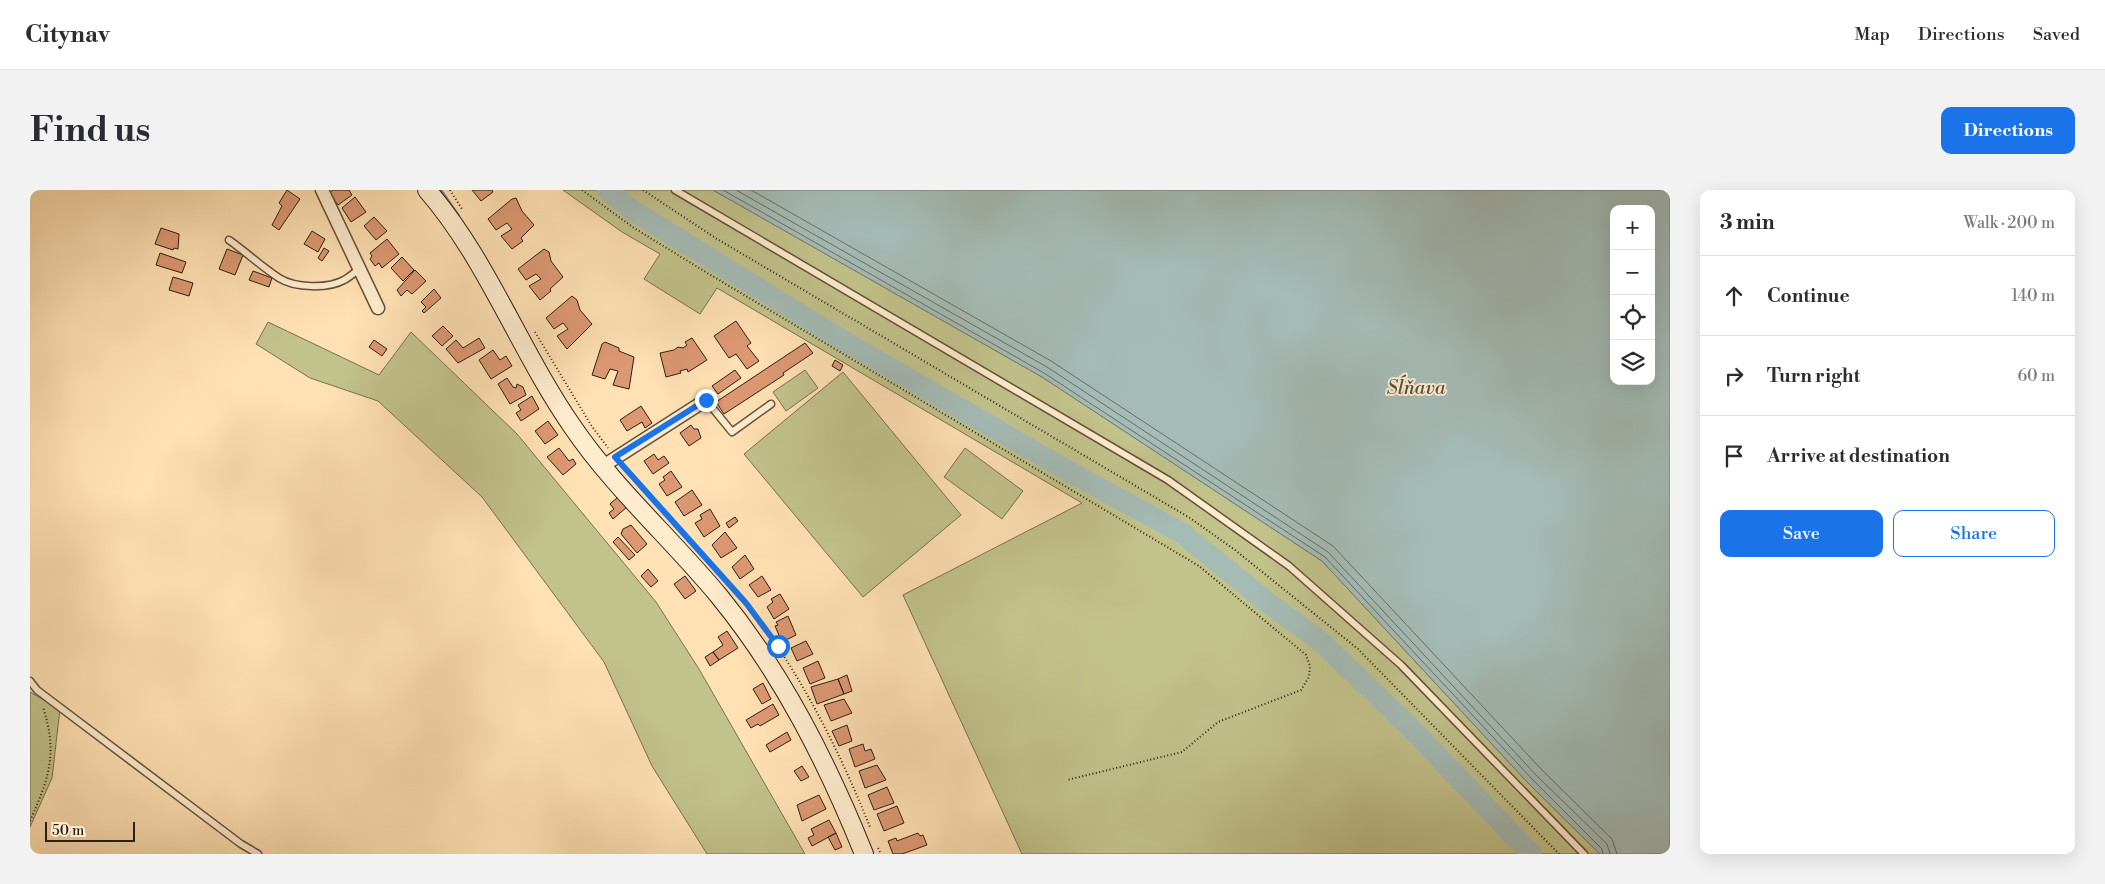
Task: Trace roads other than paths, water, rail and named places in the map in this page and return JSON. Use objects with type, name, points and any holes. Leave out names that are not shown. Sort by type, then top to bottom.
[{"type":"main road","points":[[427,190],[460,234],[556,403],[609,461],[750,636],[799,714],[871,850]]},
{"type":"street","points":[[322,190],[378,308]]},
{"type":"street","points":[[609,461],[706,400]]},
{"type":"lane","points":[[675,190],[1168,480],[1289,566],[1401,665],[1584,854]]},
{"type":"lane","points":[[229,240],[280,279],[300,285],[321,286],[343,281],[360,268]]},
{"type":"lane","points":[[706,400],[732,432],[771,404]]},
{"type":"lane","points":[[30,682],[37,690],[241,844],[258,854]]},
{"type":"water","name":"Sĺňava","points":[[713,190],[1670,190],[1670,854],[1600,854],[1529,784],[1322,561],[1042,377]]},
{"type":"waterway","points":[[440,190],[458,216]]},
{"type":"waterway","points":[[607,190],[632,210],[837,337],[1068,471],[1182,533],[1268,603],[1319,640],[1410,727],[1531,854]]}]
